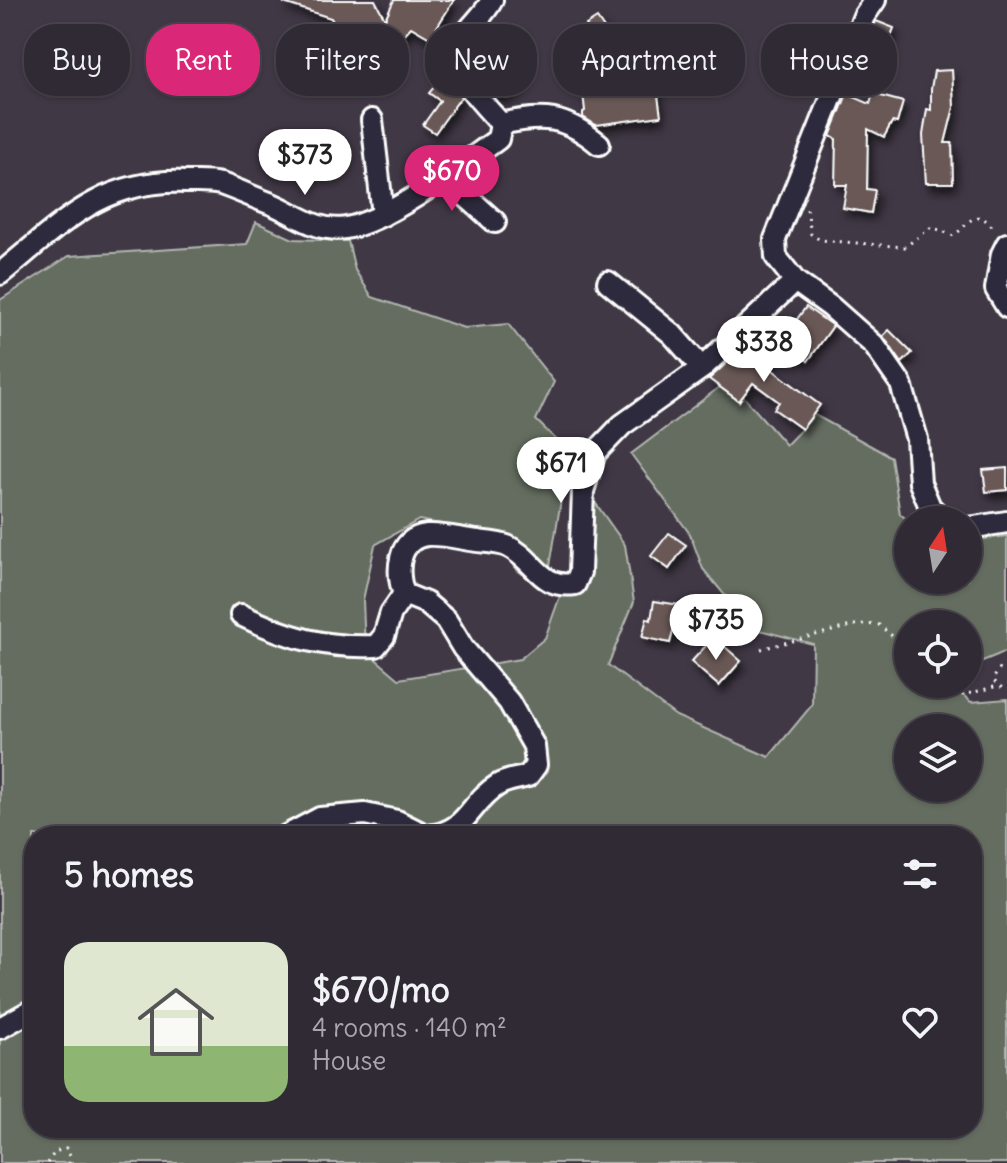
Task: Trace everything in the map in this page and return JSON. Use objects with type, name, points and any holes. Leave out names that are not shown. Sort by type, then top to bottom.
[{"type":"street","points":[[492,0],[461,41],[456,54],[460,73],[501,124]]},
{"type":"street","points":[[875,0],[864,16],[796,184],[775,239],[776,257],[795,281],[831,307],[874,345],[901,384],[917,439],[920,483],[930,506]]},
{"type":"street","points":[[501,124],[529,117],[560,121],[578,126],[599,144]]},
{"type":"street","points":[[372,120],[383,215]]},
{"type":"street","points":[[0,274],[78,210],[115,191],[158,181],[218,183],[279,207],[311,225],[345,229],[383,215],[455,170],[498,139],[501,124]]},
{"type":"street","points":[[455,170],[466,196],[495,222]]},
{"type":"street","points":[[1005,249],[996,289],[1007,307]]},
{"type":"street","points":[[459,826],[483,797],[500,783],[528,776],[536,765],[534,746],[509,702],[463,648],[446,620],[426,603],[404,594],[398,579],[401,554],[415,537],[431,534],[506,546],[523,557],[545,580],[561,586],[575,584],[580,572],[583,491],[595,453],[622,425],[702,368],[795,281]]},
{"type":"street","points":[[608,282],[672,334],[702,368]]},
{"type":"street","points":[[982,526],[1007,522]]},
{"type":"street","points":[[241,615],[305,641],[343,648],[376,646],[384,636],[391,613],[404,594]]},
{"type":"street","points":[[305,826],[320,818],[365,814],[407,826]]},
{"type":"street","points":[[0,1028],[24,1015]]},
{"type":"path","points":[[796,184],[807,209],[811,234],[820,240],[905,247],[930,228],[951,236],[957,234],[967,221],[975,217],[988,220],[1005,249]]},
{"type":"path","points":[[761,649],[874,623],[894,638]]},
{"type":"path","points":[[998,686],[993,679],[1007,664]]},
{"type":"path","points":[[982,690],[998,686],[1007,689]]},
{"type":"path","points":[[47,1163],[55,1152],[66,1148],[69,1163]]},
{"type":"shaded area","points":[[256,222],[293,239],[348,241],[355,270],[372,297],[464,328],[508,324],[554,382],[536,420],[569,452],[548,578],[532,581],[516,569],[503,542],[461,528],[419,520],[375,545],[363,600],[365,650],[399,679],[520,659],[545,638],[594,501],[625,545],[634,602],[608,665],[676,716],[769,757],[812,705],[813,644],[752,628],[703,569],[690,534],[631,454],[729,380],[786,445],[815,415],[891,457],[899,506],[894,506],[894,594],[982,594],[982,539],[1007,536],[1007,651],[982,661],[982,610],[894,610],[894,698],[966,698],[971,702],[1007,699],[1007,1163],[0,1163],[0,300],[69,256],[247,244]]},
{"type":"building","points":[[285,0],[375,0],[385,19],[394,0],[454,0],[439,24],[425,24],[425,35],[411,27],[409,29],[409,24],[335,24],[331,18],[284,3]]},
{"type":"building","points":[[597,18],[601,24],[588,24]]},
{"type":"building","points":[[952,70],[954,107],[945,143],[952,143],[953,183],[926,183],[923,135],[927,109],[931,110],[934,71]]},
{"type":"building","points":[[433,96],[461,97],[435,133],[423,125],[440,101]]},
{"type":"building","points":[[583,96],[658,96],[661,116],[596,125],[583,117]]},
{"type":"building","points":[[846,96],[870,104],[872,96],[903,102],[897,123],[892,122],[884,137],[868,129],[867,189],[875,190],[871,213],[843,208],[847,185],[835,185],[836,139],[830,136]]},
{"type":"building","points":[[806,307],[833,326],[808,361],[788,347],[797,336],[789,330]]},
{"type":"building","points":[[889,330],[912,353],[902,363],[883,336]]},
{"type":"building","points":[[751,340],[772,356],[766,365],[820,405],[802,429],[774,409],[779,402],[753,383],[739,401],[709,379]]},
{"type":"building","points":[[1007,468],[1007,490],[986,492],[983,470]]},
{"type":"building","points":[[669,533],[686,545],[669,569],[651,556]]},
{"type":"building","points":[[654,601],[680,605],[670,643],[642,637],[647,618],[651,620]]},
{"type":"building","points":[[714,637],[741,661],[719,686],[691,662]]}]
